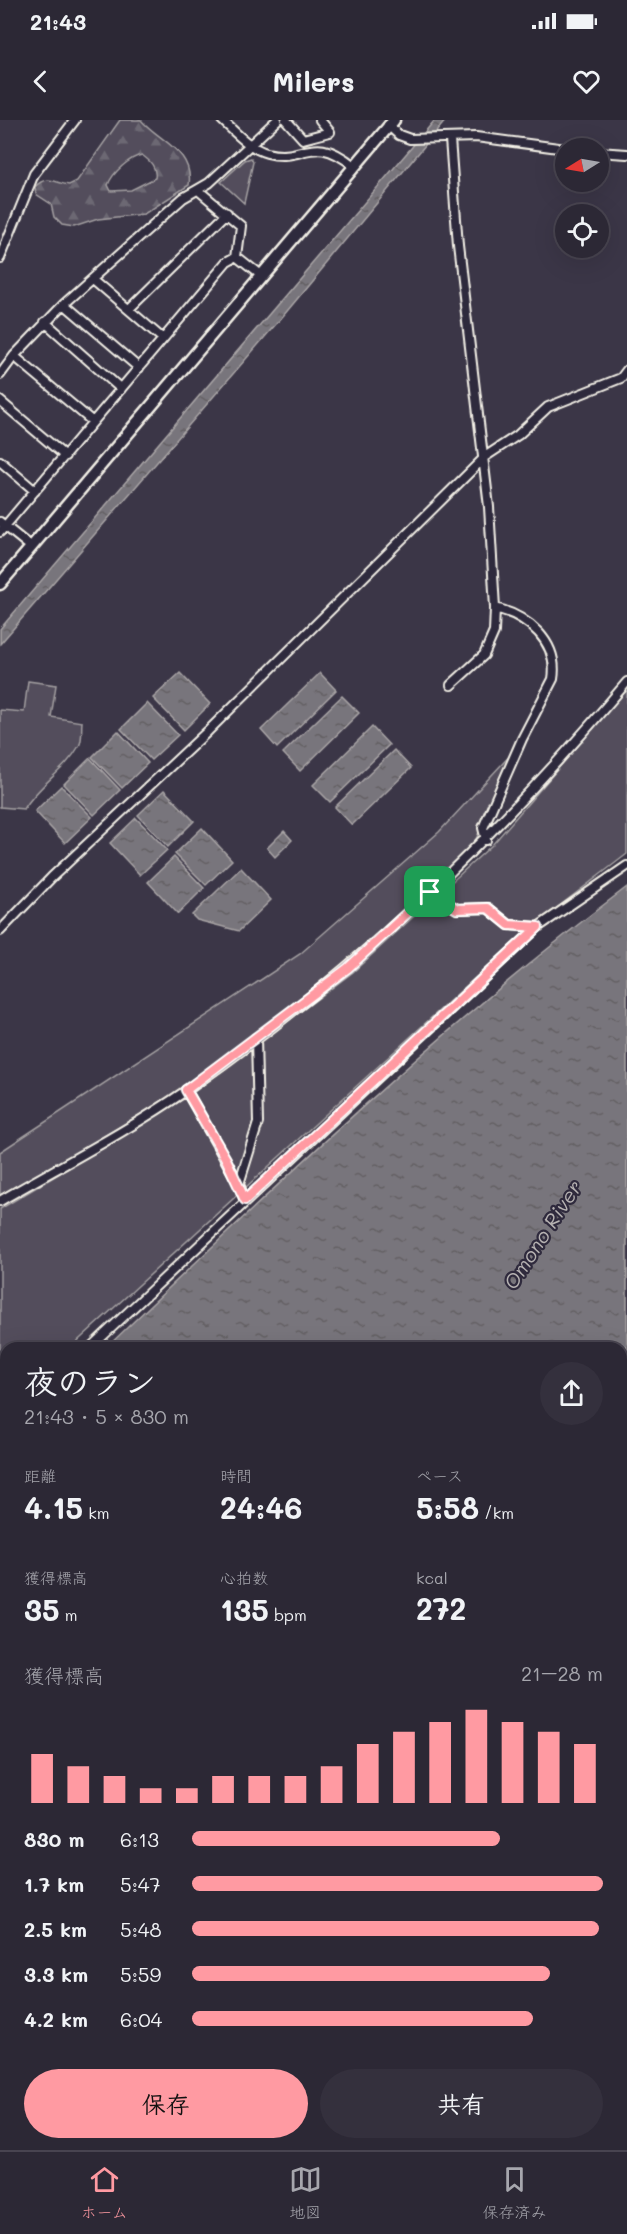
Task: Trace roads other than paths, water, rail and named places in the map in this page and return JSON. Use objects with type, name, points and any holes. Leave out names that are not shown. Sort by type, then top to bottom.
[{"type":"street","points":[[0,258],[34,174],[75,120]]},
{"type":"street","points":[[222,120],[251,146],[277,154],[323,148],[334,151],[354,166]]},
{"type":"street","points":[[0,375],[14,356],[64,304],[183,198],[198,190],[251,146],[277,120]]},
{"type":"street","points":[[286,120],[303,139],[330,132],[320,120]]},
{"type":"street","points":[[0,584],[391,123],[399,135],[410,139],[438,140],[476,137],[555,148]]},
{"type":"street","points":[[450,139],[458,246],[493,551],[495,608],[494,632],[484,655],[451,685]]},
{"type":"street","points":[[609,153],[627,154]]},
{"type":"street","points":[[198,190],[241,226],[237,257]]},
{"type":"street","points":[[129,309],[227,213]]},
{"type":"street","points":[[237,257],[261,276]]},
{"type":"street","points":[[31,547],[2,526],[65,456],[228,262],[237,257]]},
{"type":"street","points":[[93,279],[163,339]]},
{"type":"street","points":[[64,304],[139,368]]},
{"type":"street","points":[[45,322],[121,389]]},
{"type":"street","points":[[14,356],[93,422]]},
{"type":"street","points":[[0,931],[52,877],[208,730],[483,458],[518,435],[548,407],[621,378],[627,370]]},
{"type":"street","points":[[0,401],[65,456]]},
{"type":"street","points":[[0,461],[35,491]]},
{"type":"street","points":[[486,840],[483,828],[522,739],[553,679],[555,669],[551,650],[526,621],[514,613],[495,608]]},
{"type":"street","points":[[0,1201],[186,1090],[348,968],[486,840],[627,682]]},
{"type":"street","points":[[96,1342],[538,927],[627,866]]},
{"type":"street","points":[[430,892],[457,909],[488,908],[509,925],[538,927]]},
{"type":"street","points":[[239,1184],[258,1122],[256,1038]]},
{"type":"street","points":[[186,1090],[239,1184],[245,1200]]},
{"type":"water","points":[[435,120],[446,120],[283,316],[0,644],[0,629]]},
{"type":"water","points":[[180,673],[210,704],[184,730],[153,698]]},
{"type":"water","points":[[320,673],[336,690],[277,748],[261,730]]},
{"type":"water","points":[[342,696],[359,713],[300,771],[283,753]]},
{"type":"water","points":[[147,703],[178,735],[151,760],[121,729]]},
{"type":"water","points":[[372,727],[389,745],[330,802],[313,785]]},
{"type":"water","points":[[118,731],[148,763],[122,788],[92,757]]},
{"type":"water","points":[[394,750],[411,768],[352,825],[335,807]]},
{"type":"water","points":[[90,758],[120,790],[94,815],[64,784]]},
{"type":"water","points":[[61,786],[92,817],[65,843],[35,811]]},
{"type":"water","points":[[164,790],[194,821],[168,847],[138,815]]},
{"type":"water","points":[[136,818],[167,850],[140,875],[110,843]]},
{"type":"water","points":[[202,828],[232,860],[206,885],[175,854]]},
{"type":"water","points":[[284,831],[292,840],[275,857],[267,848]]},
{"type":"water","points":[[174,857],[204,888],[178,914],[148,882]]},
{"type":"water","points":[[241,868],[271,900],[239,931],[197,920],[192,915]]},
{"type":"water","name":"Omono River","points":[[627,887],[627,1342],[112,1342],[295,1168],[425,1052],[558,940]]}]
